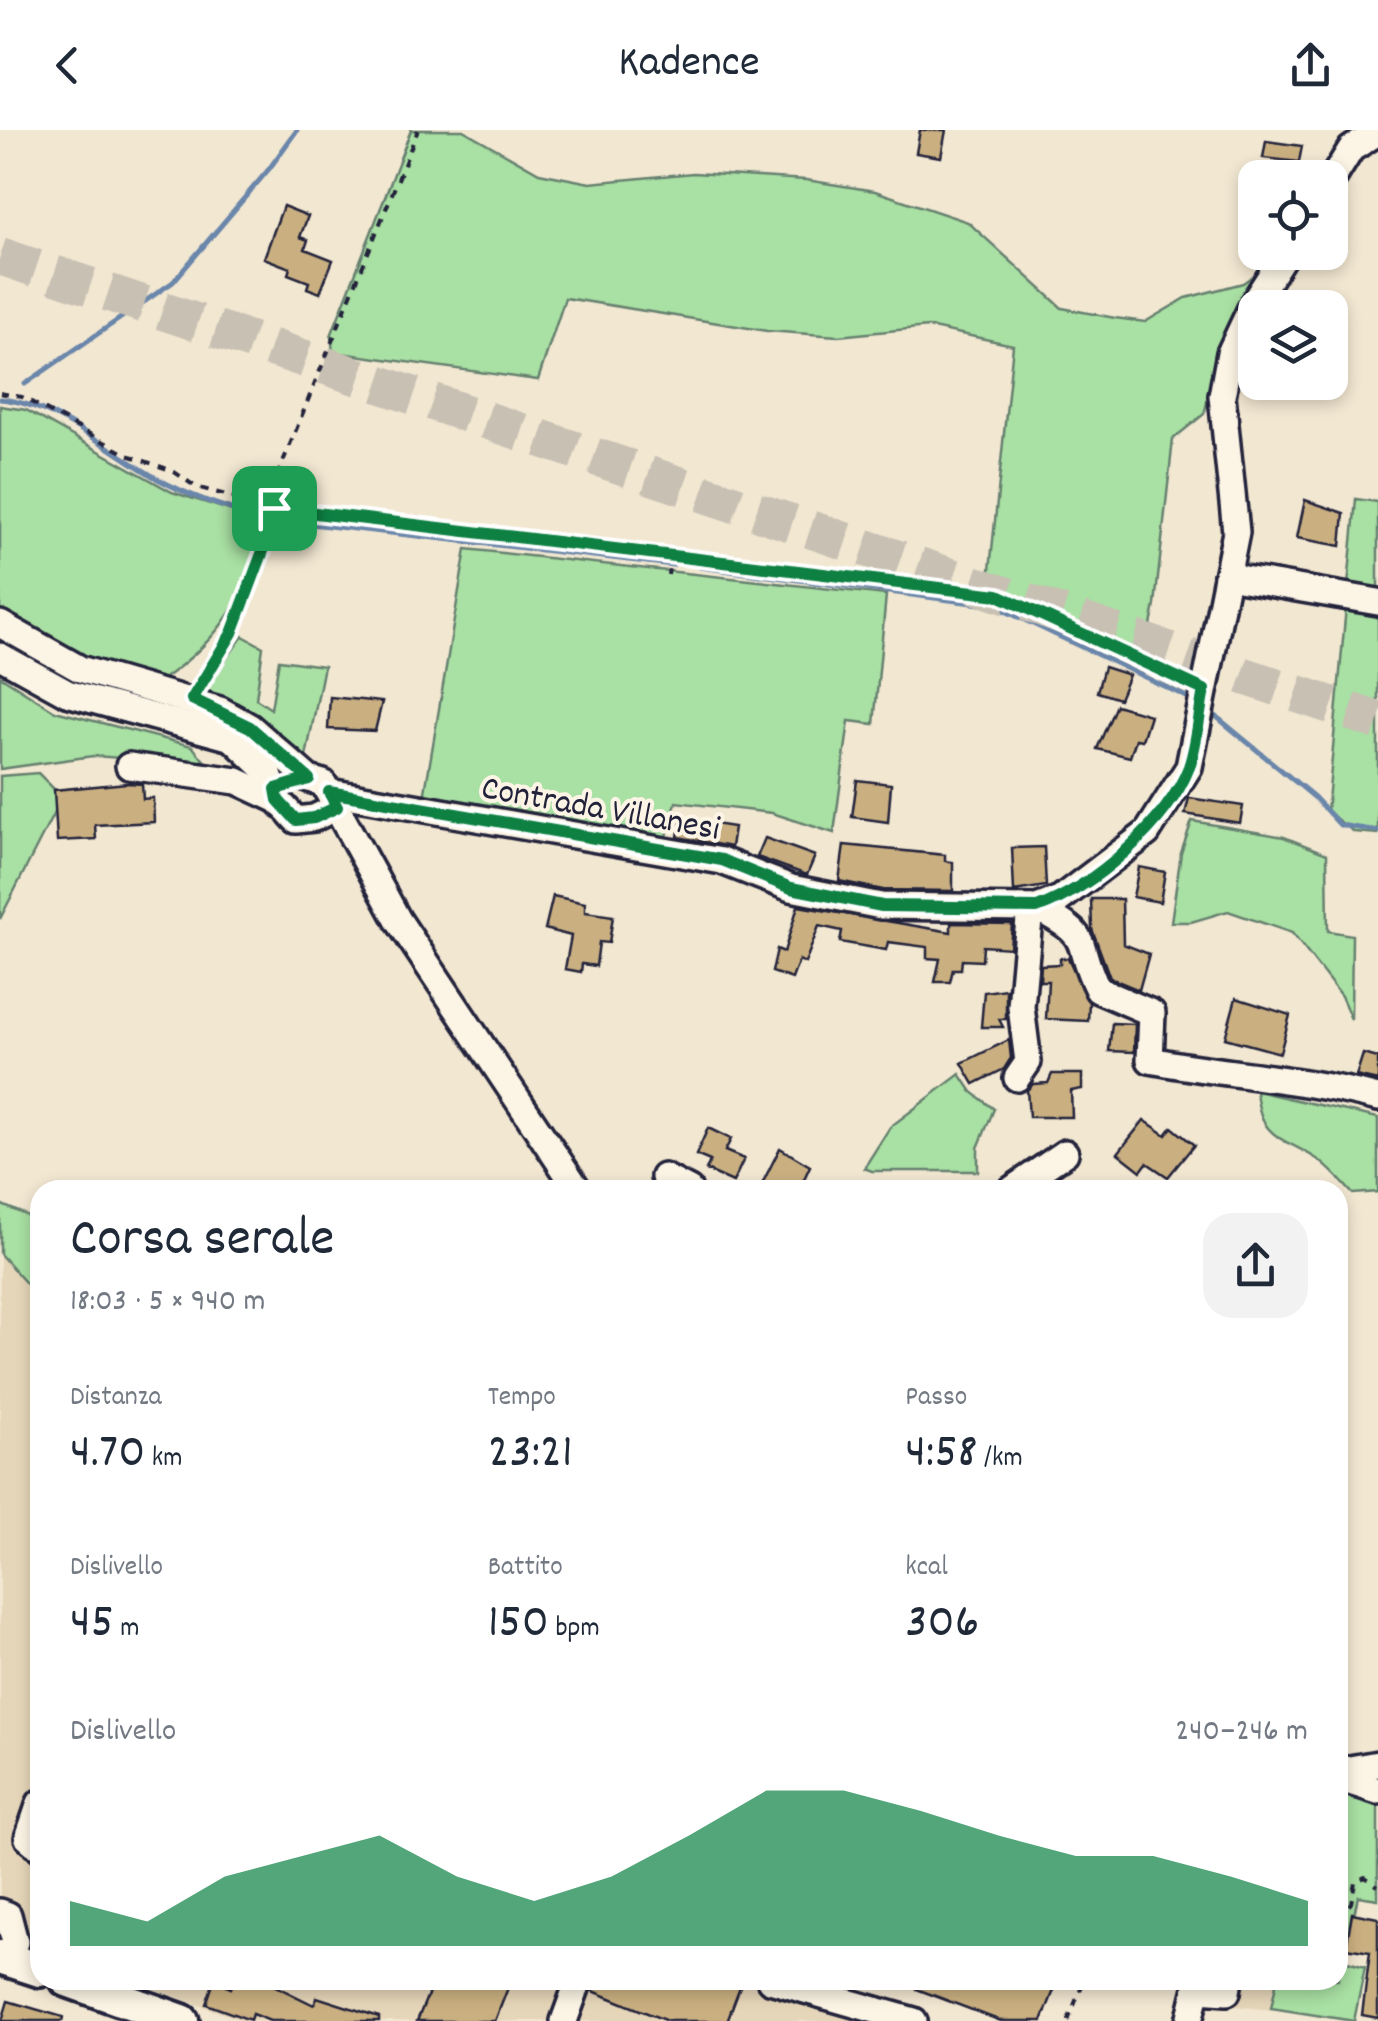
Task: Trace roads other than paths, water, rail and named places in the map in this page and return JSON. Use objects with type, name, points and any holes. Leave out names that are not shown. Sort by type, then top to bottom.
[{"type":"main road","points":[[94,1990],[182,2021]]},
{"type":"street","points":[[1344,160],[1351,149],[1378,132]]},
{"type":"street","points":[[1034,908],[1060,899],[1147,833],[1189,767],[1236,532],[1222,396],[1227,368],[1254,302],[1274,270]]},
{"type":"street","points":[[1227,576],[1378,602]]},
{"type":"street","points":[[0,624],[80,669],[192,699],[250,727],[325,793],[398,920],[571,1180]]},
{"type":"street","points":[[0,656],[67,693],[232,738],[268,772],[277,794],[296,820],[314,818],[325,793]]},
{"type":"street","points":[[130,766],[237,781],[277,794],[325,793]]},
{"type":"street","name":"Contrada Villanesi","points":[[325,793],[722,860],[791,888],[882,906],[1034,908]]},
{"type":"street","points":[[1017,1078],[1028,1062],[1021,1008],[1034,908]]},
{"type":"street","points":[[1034,908],[1072,926],[1086,948],[1098,990],[1152,1013],[1150,1060],[1216,1073],[1302,1080],[1378,1098]]},
{"type":"street","points":[[1026,1180],[1065,1153]]},
{"type":"street","points":[[664,1177],[670,1180]]},
{"type":"street","points":[[1352,1770],[1378,1791]]},
{"type":"street","points":[[0,1912],[8,1915],[24,1960]]},
{"type":"street","points":[[564,2021],[575,1990]]},
{"type":"street","points":[[805,1990],[909,2020]]},
{"type":"street","points":[[1189,2021],[1197,1990]]},
{"type":"waterway","points":[[25,384],[173,282],[297,130]]},
{"type":"waterway","points":[[0,399],[62,419],[183,491],[260,517]]},
{"type":"waterway","points":[[284,521],[673,565]]},
{"type":"waterway","points":[[700,567],[995,606],[1191,699]]},
{"type":"waterway","points":[[1212,713],[1314,797],[1340,825],[1378,831]]},
{"type":"tunnel","points":[[0,256],[1378,721]]}]
